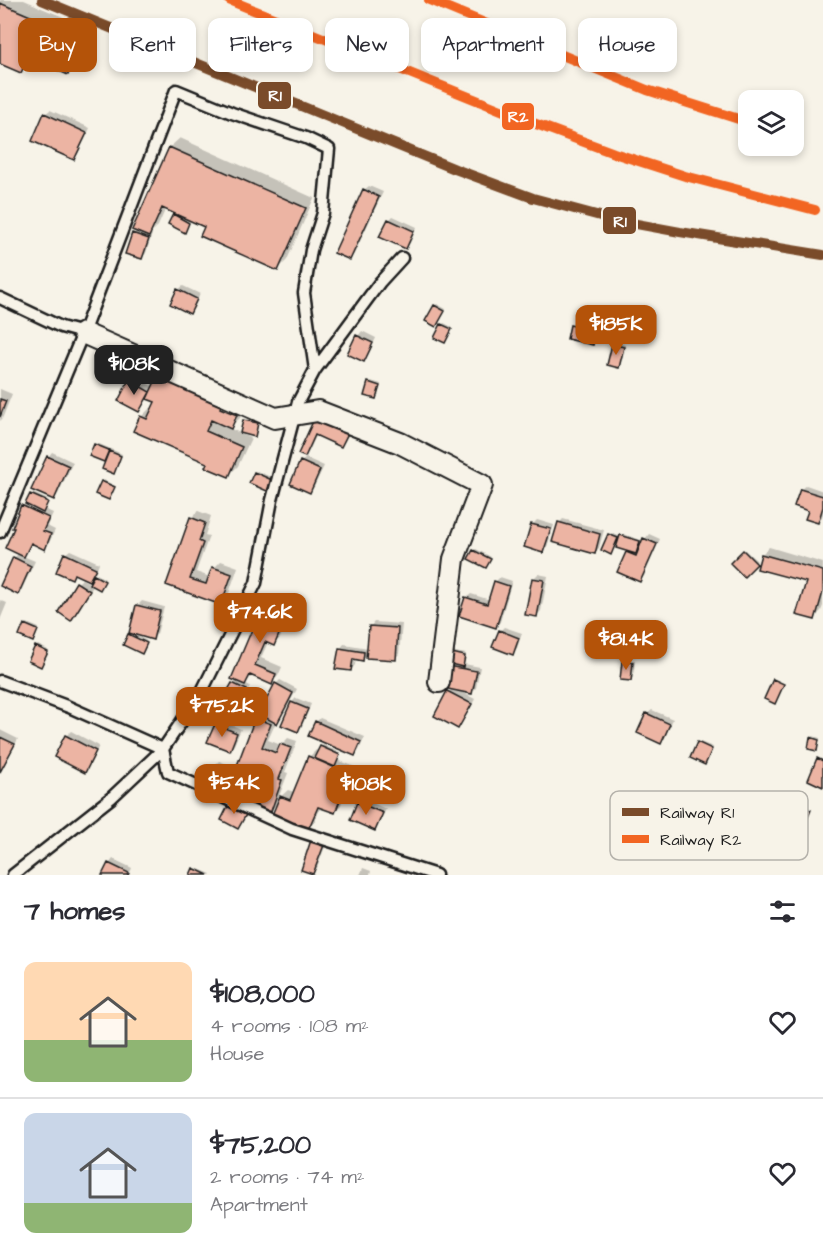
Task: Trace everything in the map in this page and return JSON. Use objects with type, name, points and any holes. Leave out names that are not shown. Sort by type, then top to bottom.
[{"type":"street","points":[[83,333],[275,418],[318,411],[400,443],[482,485],[454,559],[439,682]]},
{"type":"lane","points":[[0,532],[83,333],[176,90],[232,113],[306,138],[329,149],[323,213],[311,250],[304,292],[315,370]]},
{"type":"lane","points":[[13,875],[111,798],[163,749],[201,693],[256,583],[272,500],[298,402],[315,370],[380,282],[402,258]]},
{"type":"lane","points":[[0,298],[61,327],[83,333]]},
{"type":"lane","points":[[0,681],[69,707],[163,749]]},
{"type":"lane","points":[[163,749],[168,772],[219,796],[292,829],[436,875]]},
{"type":"building","points":[[0,3],[35,18],[18,18],[18,72],[0,64]]},
{"type":"building","points":[[44,113],[87,133],[74,160],[32,141]]},
{"type":"building","points":[[169,147],[306,208],[278,271],[200,236],[204,227],[162,208],[149,237],[132,230]]},
{"type":"building","points":[[363,189],[379,197],[350,260],[334,253]]},
{"type":"building","points":[[173,214],[189,223],[185,233],[168,224]]},
{"type":"building","points":[[388,219],[414,231],[406,249],[379,237]]},
{"type":"building","points":[[132,233],[149,239],[142,259],[125,254]]},
{"type":"building","points":[[177,289],[197,299],[190,314],[170,304]]},
{"type":"building","points":[[434,305],[445,311],[436,327],[425,321]]},
{"type":"building","points":[[441,324],[452,329],[445,343],[434,338]]},
{"type":"building","points":[[570,325],[596,331],[593,345],[567,339]]},
{"type":"building","points":[[356,335],[373,343],[364,362],[347,354]]},
{"type":"building","points":[[612,344],[624,347],[619,368],[607,365]]},
{"type":"building","points":[[158,375],[222,403],[220,408],[237,415],[231,429],[211,420],[206,431],[242,447],[229,477],[205,467],[207,463],[133,431],[140,416],[147,419],[155,402],[147,399]]},
{"type":"building","points":[[129,380],[150,392],[139,412],[118,401]]},
{"type":"building","points":[[368,382],[380,386],[376,399],[364,396]]},
{"type":"building","points":[[0,399],[6,401],[0,417]]},
{"type":"building","points":[[315,417],[348,433],[341,447],[315,435],[305,457],[298,454]]},
{"type":"building","points":[[243,420],[258,423],[255,437],[240,433]]},
{"type":"building","points":[[94,444],[109,450],[104,462],[89,456]]},
{"type":"building","points":[[109,451],[121,456],[114,474],[102,469]]},
{"type":"building","points":[[47,456],[69,466],[54,500],[31,490]]},
{"type":"building","points":[[300,461],[320,470],[310,493],[290,484]]},
{"type":"building","points":[[254,472],[272,480],[267,491],[249,483]]},
{"type":"building","points":[[101,481],[115,487],[109,500],[95,494]]},
{"type":"building","points":[[800,489],[823,496],[823,507],[818,523],[805,519],[808,511],[794,506]]},
{"type":"building","points":[[30,494],[48,502],[43,513],[25,504]]},
{"type":"building","points":[[21,505],[49,518],[43,531],[51,534],[45,550],[31,543],[24,557],[5,548]]},
{"type":"building","points":[[190,517],[205,523],[199,541],[203,543],[190,579],[206,584],[212,567],[232,574],[221,605],[166,585]]},
{"type":"building","points":[[558,522],[600,534],[595,554],[552,542]]},
{"type":"building","points":[[531,524],[551,529],[543,553],[524,547]]},
{"type":"building","points":[[608,534],[618,538],[611,555],[601,550]]},
{"type":"building","points":[[620,535],[640,541],[636,554],[616,548]]},
{"type":"building","points":[[643,538],[657,544],[640,582],[617,572],[626,552],[636,556]]},
{"type":"building","points":[[473,550],[491,559],[486,568],[468,559]]},
{"type":"building","points":[[743,550],[757,564],[744,577],[730,563]]},
{"type":"building","points":[[64,553],[96,568],[89,581],[74,574],[72,579],[56,572]]},
{"type":"building","points":[[761,554],[823,571],[823,592],[815,620],[796,615],[806,582],[757,569]]},
{"type":"building","points":[[13,557],[31,566],[18,595],[0,586]]},
{"type":"building","points":[[94,575],[105,581],[100,590],[89,584]]},
{"type":"building","points":[[532,578],[544,580],[537,617],[525,615]]},
{"type":"building","points":[[494,581],[509,586],[496,628],[459,616],[465,597],[487,604]]},
{"type":"building","points":[[76,582],[90,591],[71,621],[58,612]]},
{"type":"building","points":[[264,601],[289,611],[274,646],[265,642],[255,665],[276,674],[272,685],[250,675],[245,685],[231,679]]},
{"type":"building","points":[[136,605],[160,611],[153,640],[129,633]]},
{"type":"building","points":[[24,624],[38,630],[33,642],[19,636]]},
{"type":"building","points":[[369,626],[398,628],[396,660],[366,658]]},
{"type":"building","points":[[499,630],[519,638],[513,655],[492,647]]},
{"type":"building","points":[[128,634],[147,643],[142,654],[123,645]]},
{"type":"building","points":[[35,646],[48,652],[41,667],[28,661]]},
{"type":"building","points":[[339,648],[364,652],[363,661],[353,659],[351,671],[335,669]]},
{"type":"building","points":[[452,653],[465,656],[463,667],[450,664]]},
{"type":"building","points":[[622,661],[633,662],[631,681],[620,680]]},
{"type":"building","points":[[447,666],[477,671],[472,694],[443,688]]},
{"type":"building","points":[[773,679],[784,684],[775,704],[764,699]]},
{"type":"building","points":[[232,683],[247,690],[244,696],[256,703],[251,714],[223,699]]},
{"type":"building","points":[[275,683],[293,693],[277,724],[259,714]]},
{"type":"building","points":[[447,691],[472,704],[458,729],[434,716]]},
{"type":"building","points":[[291,702],[308,709],[298,732],[281,725]]},
{"type":"building","points":[[646,713],[670,724],[661,744],[637,733]]},
{"type":"building","points":[[255,718],[271,724],[262,747],[276,753],[280,744],[291,748],[279,779],[282,780],[270,814],[233,800],[236,792],[206,780],[211,767],[233,776]]},
{"type":"building","points":[[315,721],[361,742],[355,756],[308,736]]},
{"type":"building","points":[[215,724],[237,733],[230,751],[207,742]]},
{"type":"building","points":[[65,735],[96,751],[85,773],[54,757]]},
{"type":"building","points":[[0,737],[15,744],[0,772]]},
{"type":"building","points":[[810,737],[819,740],[817,751],[808,749]]},
{"type":"building","points":[[697,742],[712,749],[705,765],[690,758]]},
{"type":"building","points":[[320,746],[340,755],[335,767],[314,758]]},
{"type":"building","points":[[308,756],[368,782],[359,802],[342,795],[335,813],[318,807],[308,830],[272,815],[280,796],[290,800]]},
{"type":"building","points":[[817,758],[823,761],[823,787],[808,780]]},
{"type":"building","points":[[230,802],[248,811],[238,829],[221,820]]},
{"type":"building","points":[[357,802],[383,813],[375,831],[350,820]]},
{"type":"building","points":[[311,840],[324,845],[313,874],[301,870]]},
{"type":"building","points":[[108,863],[129,873],[128,875],[102,875]]},
{"type":"building","points":[[193,868],[208,875],[190,875]]},
{"type":"rail line","name":"R1","points":[[42,0],[455,169],[533,198],[615,220],[823,255]]},
{"type":"rail line","name":"R2","points":[[229,0],[536,124],[614,153],[685,176],[815,210]]},
{"type":"rail line","name":"R2","points":[[429,0],[647,90],[738,119]]}]
